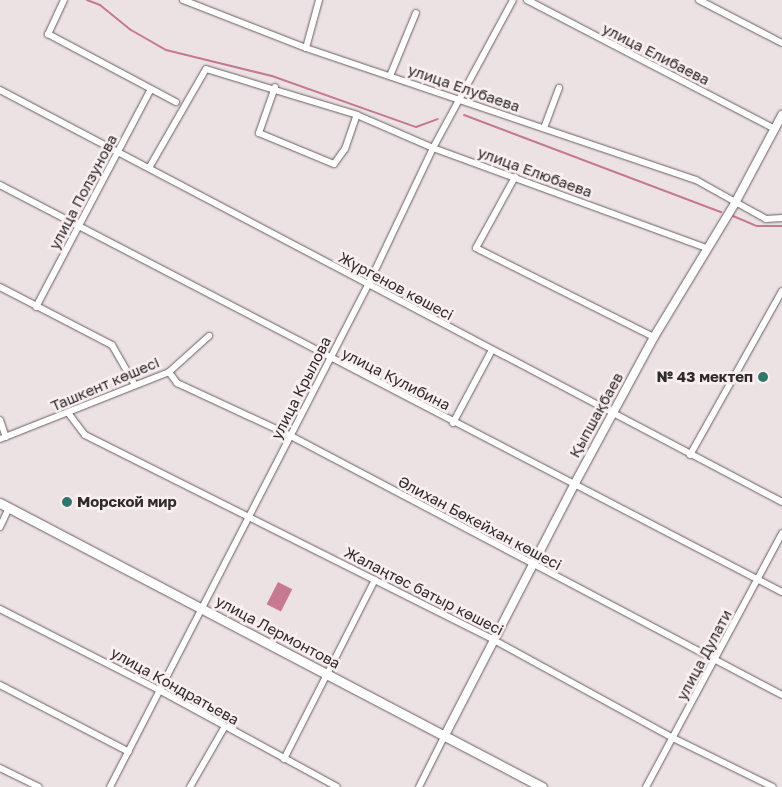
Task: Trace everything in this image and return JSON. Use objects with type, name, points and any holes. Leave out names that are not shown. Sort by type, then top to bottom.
[{"type":"main road","name":"улица Лермонтова","points":[[0,503],[204,608],[542,787]]},
{"type":"street","points":[[64,0],[48,34],[176,102]]},
{"type":"street","name":"улица Елубаева","points":[[182,0],[306,48],[696,180],[766,219],[782,218]]},
{"type":"street","points":[[306,48],[319,0]]},
{"type":"street","name":"улица Крылова","points":[[110,787],[204,608],[368,285],[433,148],[513,0]]},
{"type":"street","name":"улица Елибаева","points":[[528,0],[775,128]]},
{"type":"street","points":[[699,0],[782,43]]},
{"type":"street","points":[[390,76],[416,13]]},
{"type":"street","name":"улица Елюбаева","points":[[149,168],[206,69],[275,87],[357,115],[433,148],[706,248]]},
{"type":"street","points":[[275,87],[258,133],[334,164],[344,149],[357,115]]},
{"type":"street","points":[[544,128],[559,88]]},
{"type":"street","name":"улица Ползунова","points":[[36,307],[120,152],[151,89]]},
{"type":"street","name":"Жүргенов көшесі","points":[[0,90],[492,350],[614,411],[690,456],[782,502]]},
{"type":"street","name":"Қыпшақбаев","points":[[445,735],[614,411],[706,248],[735,203],[782,114]]},
{"type":"street","points":[[515,177],[476,248],[654,338]]},
{"type":"street","name":"улица Кулибина","points":[[0,185],[330,359],[782,592]]},
{"type":"street","points":[[0,287],[112,345],[135,385]]},
{"type":"street","points":[[690,456],[782,291]]},
{"type":"street","name":"Ташкент көшесі","points":[[3,438],[69,414],[169,372],[209,336]]},
{"type":"street","points":[[453,423],[492,350]]},
{"type":"street","name":"Әлихан Бөкейхан көшесі","points":[[169,372],[177,383],[291,436],[532,566],[782,695]]},
{"type":"street","name":"Жалаңтөс батыр көшесі","points":[[69,414],[85,436],[250,516],[494,640],[673,738],[773,787]]},
{"type":"street","points":[[0,420],[3,438]]},
{"type":"street","points":[[0,527],[9,508]]},
{"type":"street","name":"улица Дулати","points":[[646,787],[759,580],[782,533]]},
{"type":"street","points":[[284,759],[374,580]]},
{"type":"street","name":"улица Кондратьева","points":[[0,609],[161,691],[224,728],[336,787]]},
{"type":"street","points":[[0,685],[129,752]]},
{"type":"street","points":[[192,786],[224,728]]},
{"type":"street","points":[[419,787],[445,735]]},
{"type":"street","points":[[0,768],[26,784],[38,787]]},
{"type":"shaded area","points":[[278,582],[292,589],[281,612],[267,604]]},
{"type":"waterway","points":[[87,0],[100,5],[131,30],[166,50],[272,76],[416,127],[438,119]]},
{"type":"waterway","points":[[464,115],[721,212]]},
{"type":"waterway","points":[[733,216],[757,226],[782,226]]},
{"type":"place","name":"№ 43 мектеп","points":[[763,377]]},
{"type":"place","name":"Морской мир","points":[[67,502]]}]
